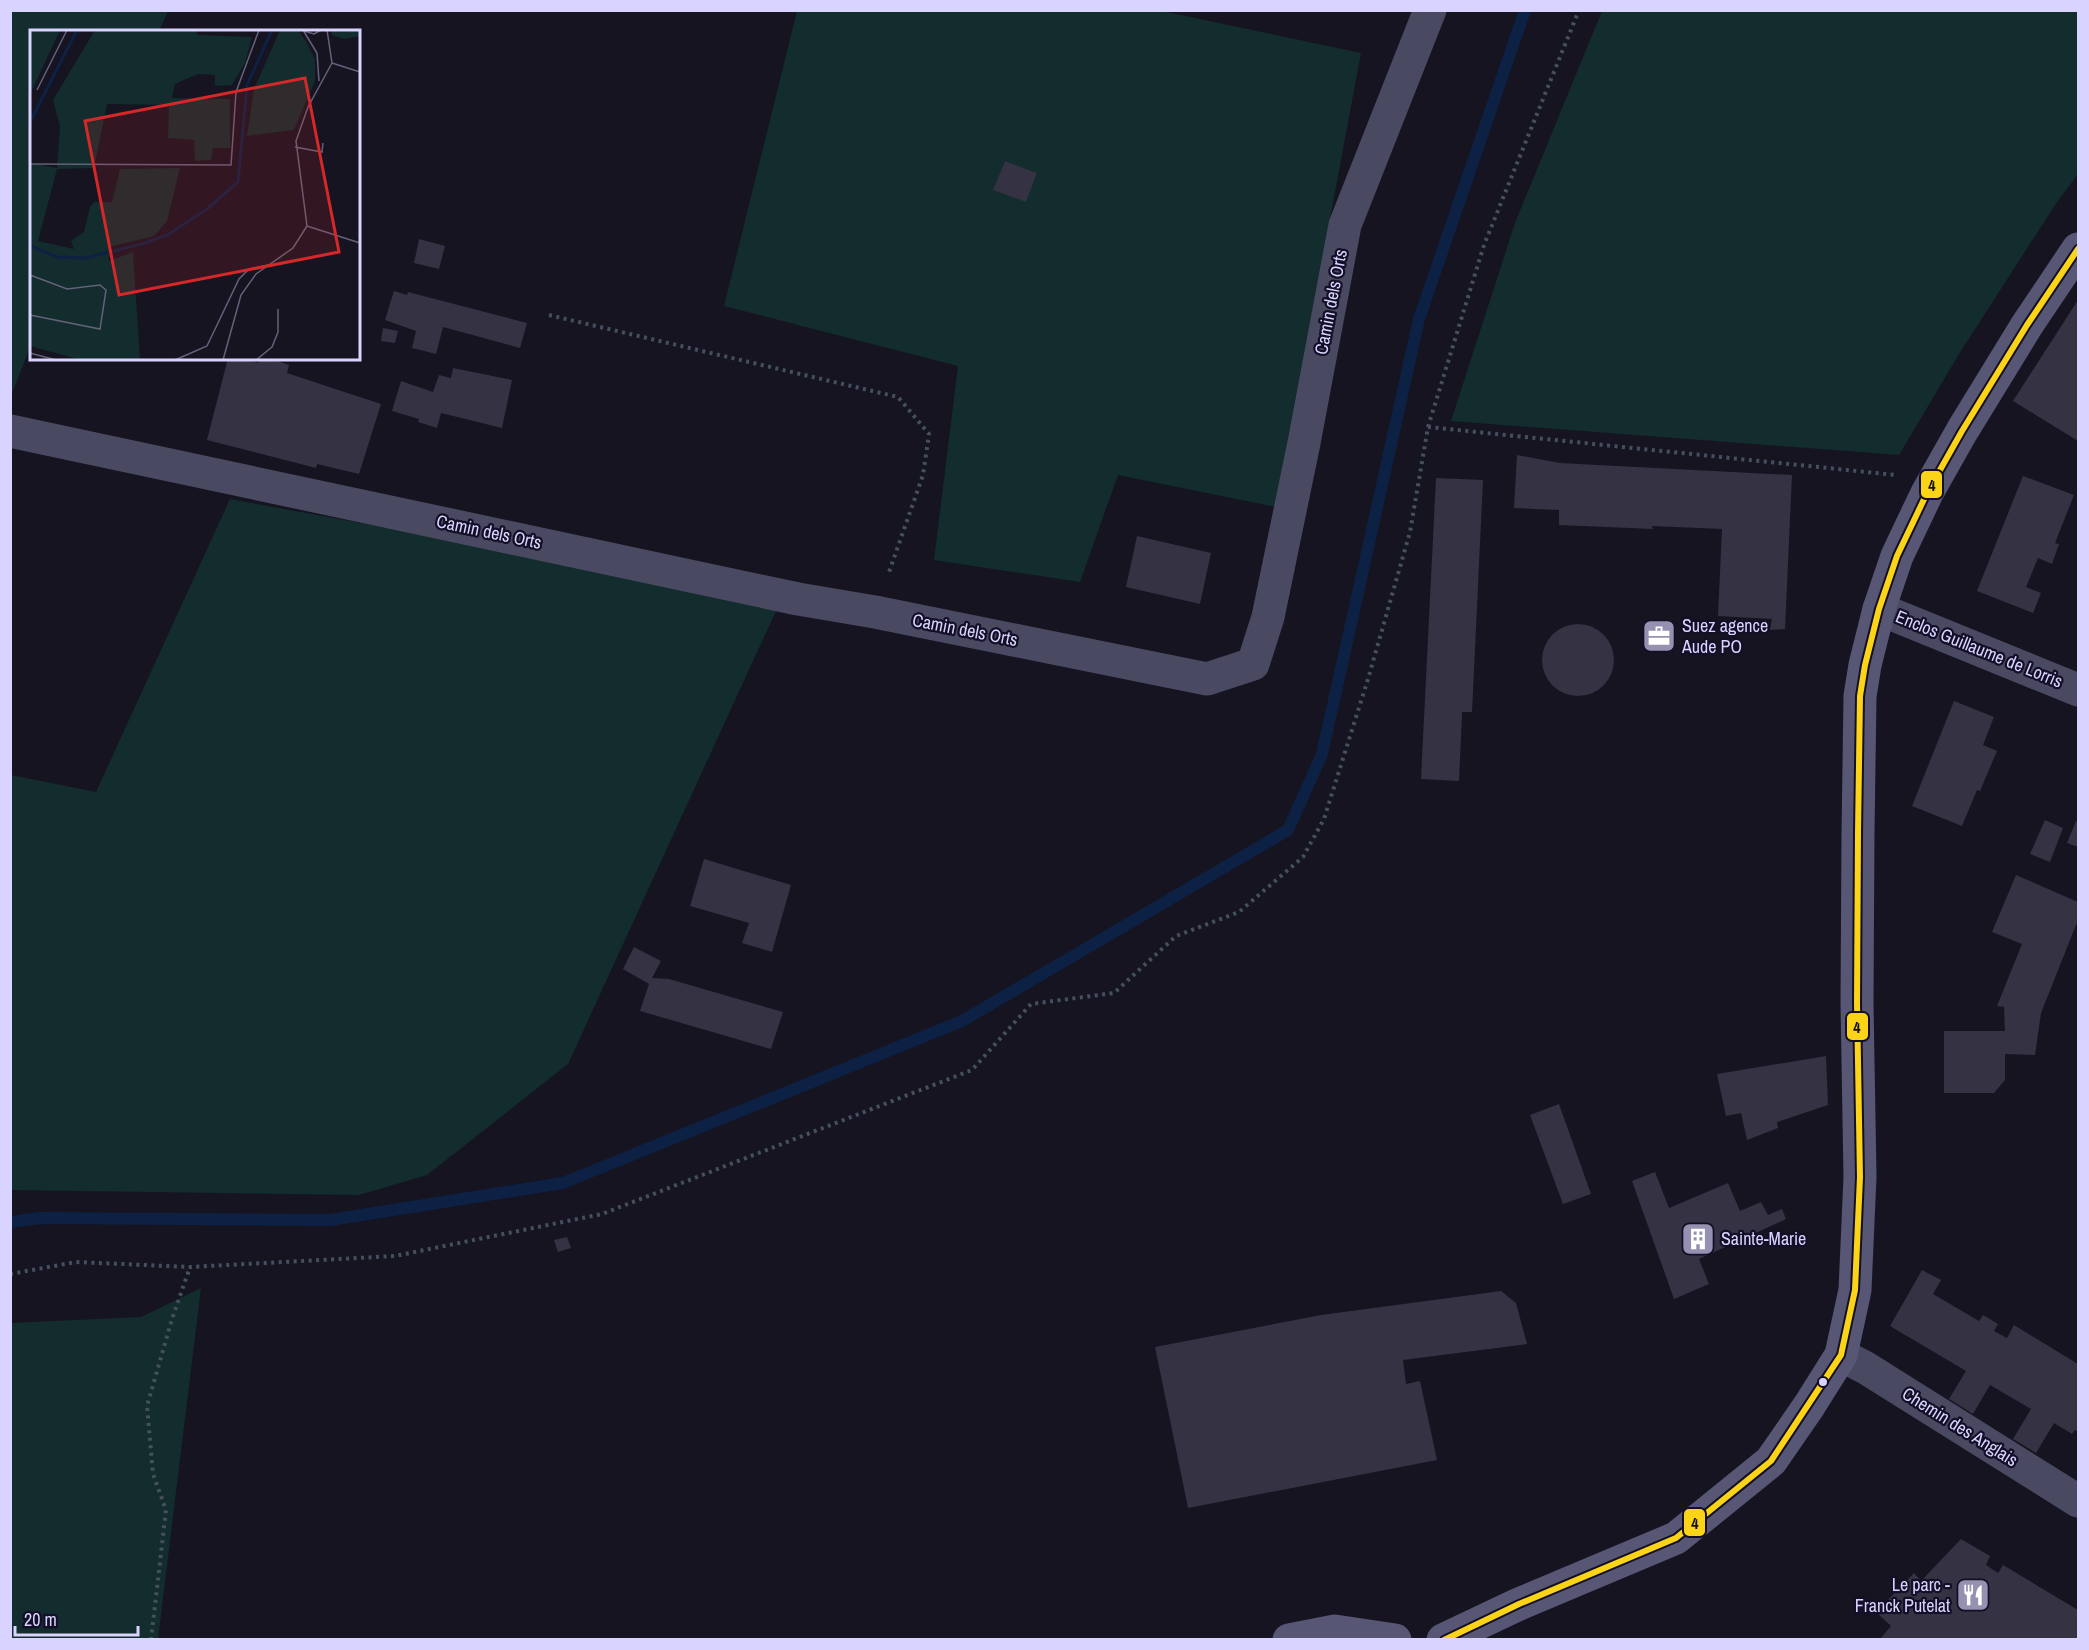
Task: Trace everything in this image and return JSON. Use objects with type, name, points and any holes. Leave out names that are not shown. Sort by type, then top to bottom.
[{"type":"main road","points":[[1443,1640],[1519,1604],[1676,1538],[1771,1461],[1841,1354],[1855,1290],[1860,1177],[1857,1003],[1860,696],[1865,664],[1879,609],[1897,556],[1935,479],[2021,335],[2079,249]]},
{"type":"main road","points":[[1289,1640],[1335,1631],[1395,1640]]},
{"type":"street","name":"Camin dels Orts","points":[[10,431],[798,599],[875,612],[1207,679],[1253,664],[1268,617],[1302,454],[1345,225],[1430,10]]},
{"type":"street","name":"Enclos Guillaume de Lorris","points":[[1879,609],[2079,690]]},
{"type":"street","name":"Chemin des Anglais","points":[[1841,1354],[2079,1501]]},
{"type":"path","points":[[10,1274],[76,1263],[190,1266],[395,1256],[602,1214],[972,1070],[1031,1004],[1114,993],[1176,936],[1239,912],[1303,857],[1324,819],[1368,679],[1410,532],[1428,427],[1484,245],[1579,10]]},
{"type":"path","points":[[549,315],[898,397],[929,434],[923,475],[875,612]]},
{"type":"path","points":[[1428,427],[1935,479]]},
{"type":"path","points":[[151,1640],[166,1510],[153,1474],[147,1406],[190,1266]]},
{"type":"green space","points":[[11,10],[168,11],[159,30],[30,30],[30,348],[11,396]]},
{"type":"green space","points":[[797,11],[1162,11],[1361,53],[1276,507],[1118,475],[1080,582],[934,560],[958,366],[724,306]]},
{"type":"green space","points":[[1602,11],[2078,11],[2078,174],[2055,205],[1959,354],[1899,455],[1451,421],[1515,223]]},
{"type":"green space","points":[[230,499],[781,600],[568,1064],[427,1175],[359,1195],[11,1190],[11,775],[96,792]]},
{"type":"green space","points":[[201,1288],[158,1639],[11,1639],[11,1323],[141,1317]]},
{"type":"building","points":[[1005,161],[1037,173],[1026,202],[993,190]]},
{"type":"building","points":[[419,239],[445,246],[439,269],[414,263]]},
{"type":"building","points":[[394,291],[407,295],[408,292],[527,323],[520,348],[443,327],[436,354],[412,348],[416,331],[385,320]]},
{"type":"building","points":[[2078,300],[2078,441],[2013,401]]},
{"type":"building","points":[[383,328],[398,331],[395,343],[381,341]]},
{"type":"building","points":[[227,360],[251,360],[258,363],[259,360],[275,360],[289,365],[287,373],[381,404],[359,474],[317,464],[316,468],[207,440]]},
{"type":"building","points":[[453,368],[512,380],[502,428],[441,413],[437,428],[418,422],[419,419],[392,411],[401,381],[433,392],[439,375],[451,378]]},
{"type":"building","points":[[1517,455],[1560,463],[1792,475],[1785,629],[1770,630],[1772,619],[1718,616],[1722,529],[1559,525],[1559,510],[1514,508]]},
{"type":"building","points":[[2023,476],[2074,495],[2055,543],[2059,544],[2052,564],[2038,558],[2026,587],[2041,593],[2033,613],[1977,591]]},
{"type":"building","points":[[1436,478],[1483,480],[1472,712],[1462,712],[1459,781],[1421,779]]},
{"type":"building","points":[[1137,536],[1211,553],[1200,604],[1126,587]]},
{"type":"building","points":[[1571,624],[1585,624],[1604,634],[1614,653],[1614,667],[1604,686],[1585,696],[1571,696],[1552,686],[1542,667],[1542,653],[1552,634]]},
{"type":"building","points":[[1954,701],[1994,717],[1983,745],[1997,751],[1962,826],[1912,806]]},
{"type":"building","points":[[2045,820],[2063,828],[2050,862],[2030,854]]},
{"type":"building","points":[[2076,821],[2078,822],[2078,847],[2067,843]]},
{"type":"building","points":[[704,859],[791,885],[772,952],[742,943],[749,923],[690,906]]},
{"type":"building","points":[[2016,875],[2078,902],[2078,920],[2041,1013],[2035,1055],[2005,1054],[2005,1080],[1994,1093],[1944,1093],[1944,1031],[2005,1031],[2004,1007],[1997,1006],[2022,944],[1992,932]]},
{"type":"building","points":[[634,947],[661,961],[652,978],[669,979],[783,1012],[771,1049],[640,1011],[649,984],[623,969]]},
{"type":"building","points":[[1826,1056],[1828,1105],[1777,1122],[1778,1128],[1747,1140],[1741,1113],[1726,1116],[1717,1074]]},
{"type":"building","points":[[1559,1104],[1591,1194],[1563,1204],[1530,1115]]},
{"type":"building","name":"Sainte-Marie","points":[[1655,1172],[1669,1208],[1728,1183],[1740,1211],[1761,1202],[1768,1215],[1782,1209],[1786,1219],[1699,1259],[1709,1284],[1674,1299],[1632,1181]]},
{"type":"building","points":[[567,1237],[571,1248],[558,1252],[554,1240]]},
{"type":"building","points":[[1922,1270],[1941,1280],[1933,1294],[1979,1321],[1983,1315],[1998,1324],[1994,1331],[2007,1338],[2014,1325],[2078,1364],[2078,1432],[2075,1430],[2072,1434],[2054,1423],[2036,1453],[2013,1439],[2031,1409],[1990,1385],[1973,1414],[1949,1399],[1966,1371],[1890,1326]]},
{"type":"building","points":[[1501,1291],[1516,1303],[1527,1344],[1403,1360],[1406,1384],[1420,1381],[1437,1460],[1188,1508],[1155,1347],[1321,1315]]},
{"type":"building","name":"Le parc - Franck Putelat","points":[[1961,1539],[1990,1556],[1986,1565],[1998,1573],[2003,1565],[2078,1610],[2078,1640],[1879,1640],[1891,1626],[1876,1612],[1914,1573],[1921,1581]]},
{"type":"waterway","points":[[10,1222],[40,1218],[330,1220],[563,1183],[962,1021],[1288,830],[1322,754],[1419,319],[1525,10]]},
{"type":"transit line","name":"4","points":[[1444,1640],[1519,1604],[1676,1538],[1771,1461],[1841,1355],[1855,1290],[1860,1177],[1857,1003],[1858,833],[1860,696],[1865,665],[1879,609],[1897,556],[1927,493],[2027,325],[2078,249]]},
{"type":"place","name":"Suez agence Aude PO","points":[[1659,636]]},
{"type":"place","name":"Sainte-Marie","points":[[1698,1239]]},
{"type":"place","name":"Le parc - Franck Putelat","points":[[1973,1595]]}]
